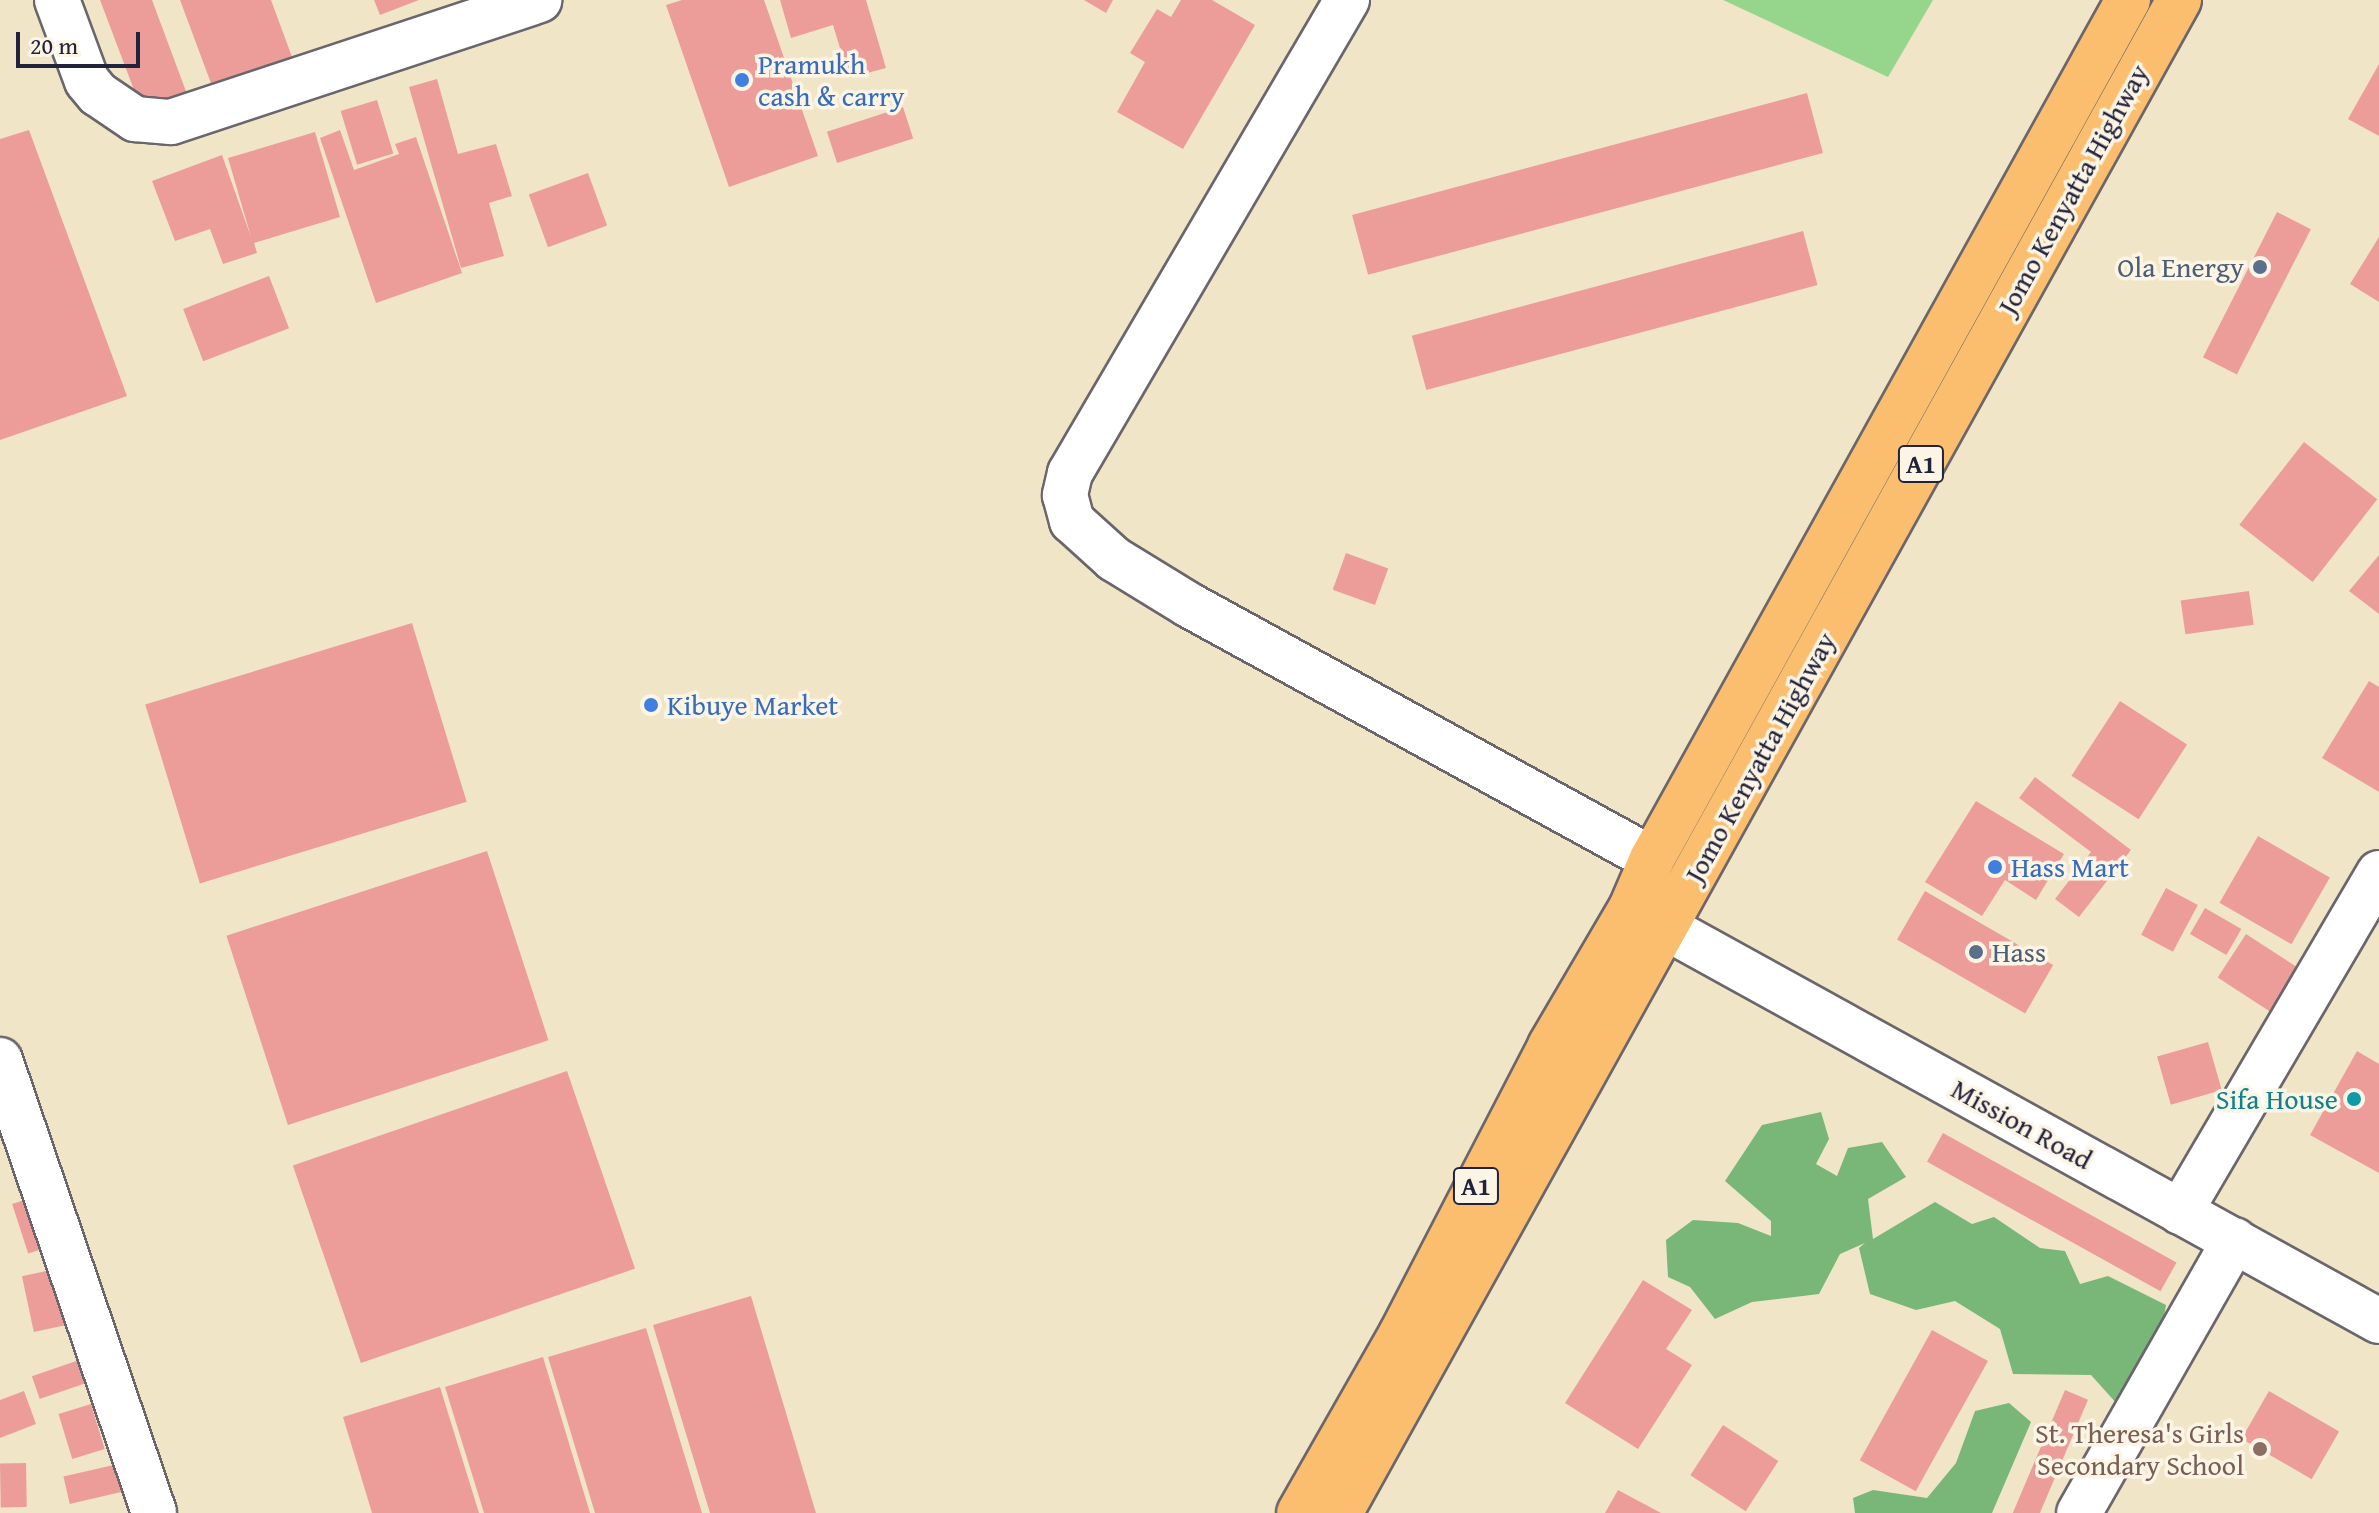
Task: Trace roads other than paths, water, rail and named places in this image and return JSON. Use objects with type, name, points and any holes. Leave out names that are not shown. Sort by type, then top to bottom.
[{"type":"highway","name":"Jomo Kenyatta Highway","points":[[1299,1513],[1401,1334],[1550,1046],[1647,918],[1652,859],[2128,0]]},
{"type":"highway","name":"Jomo Kenyatta Highway","points":[[1340,1513],[1647,918],[2179,0]]},
{"type":"street","points":[[57,0],[87,81],[98,94],[135,119],[171,122],[539,0]]},
{"type":"street","points":[[1347,0],[1070,473],[1065,495],[1072,521],[1114,559],[1189,605],[1652,859]]},
{"type":"street","points":[[2180,1212],[2379,873]]},
{"type":"street","name":"Mission Road","points":[[1647,918],[2379,1321]]},
{"type":"street","points":[[0,1060],[154,1513]]},
{"type":"street","points":[[2079,1513],[2235,1240]]},
{"type":"place","name":"Pramukh cash & carry","points":[[742,80]]},
{"type":"place","name":"Ola Energy","points":[[2260,267]]},
{"type":"place","name":"Kibuye Market","points":[[651,705]]},
{"type":"place","name":"Hass Mart","points":[[1995,867]]},
{"type":"place","name":"Hass","points":[[1976,952]]},
{"type":"place","name":"Sifa House","points":[[2354,1099]]},
{"type":"place","name":"St. Theresa's Girls Secondary School","points":[[2260,1449]]}]
